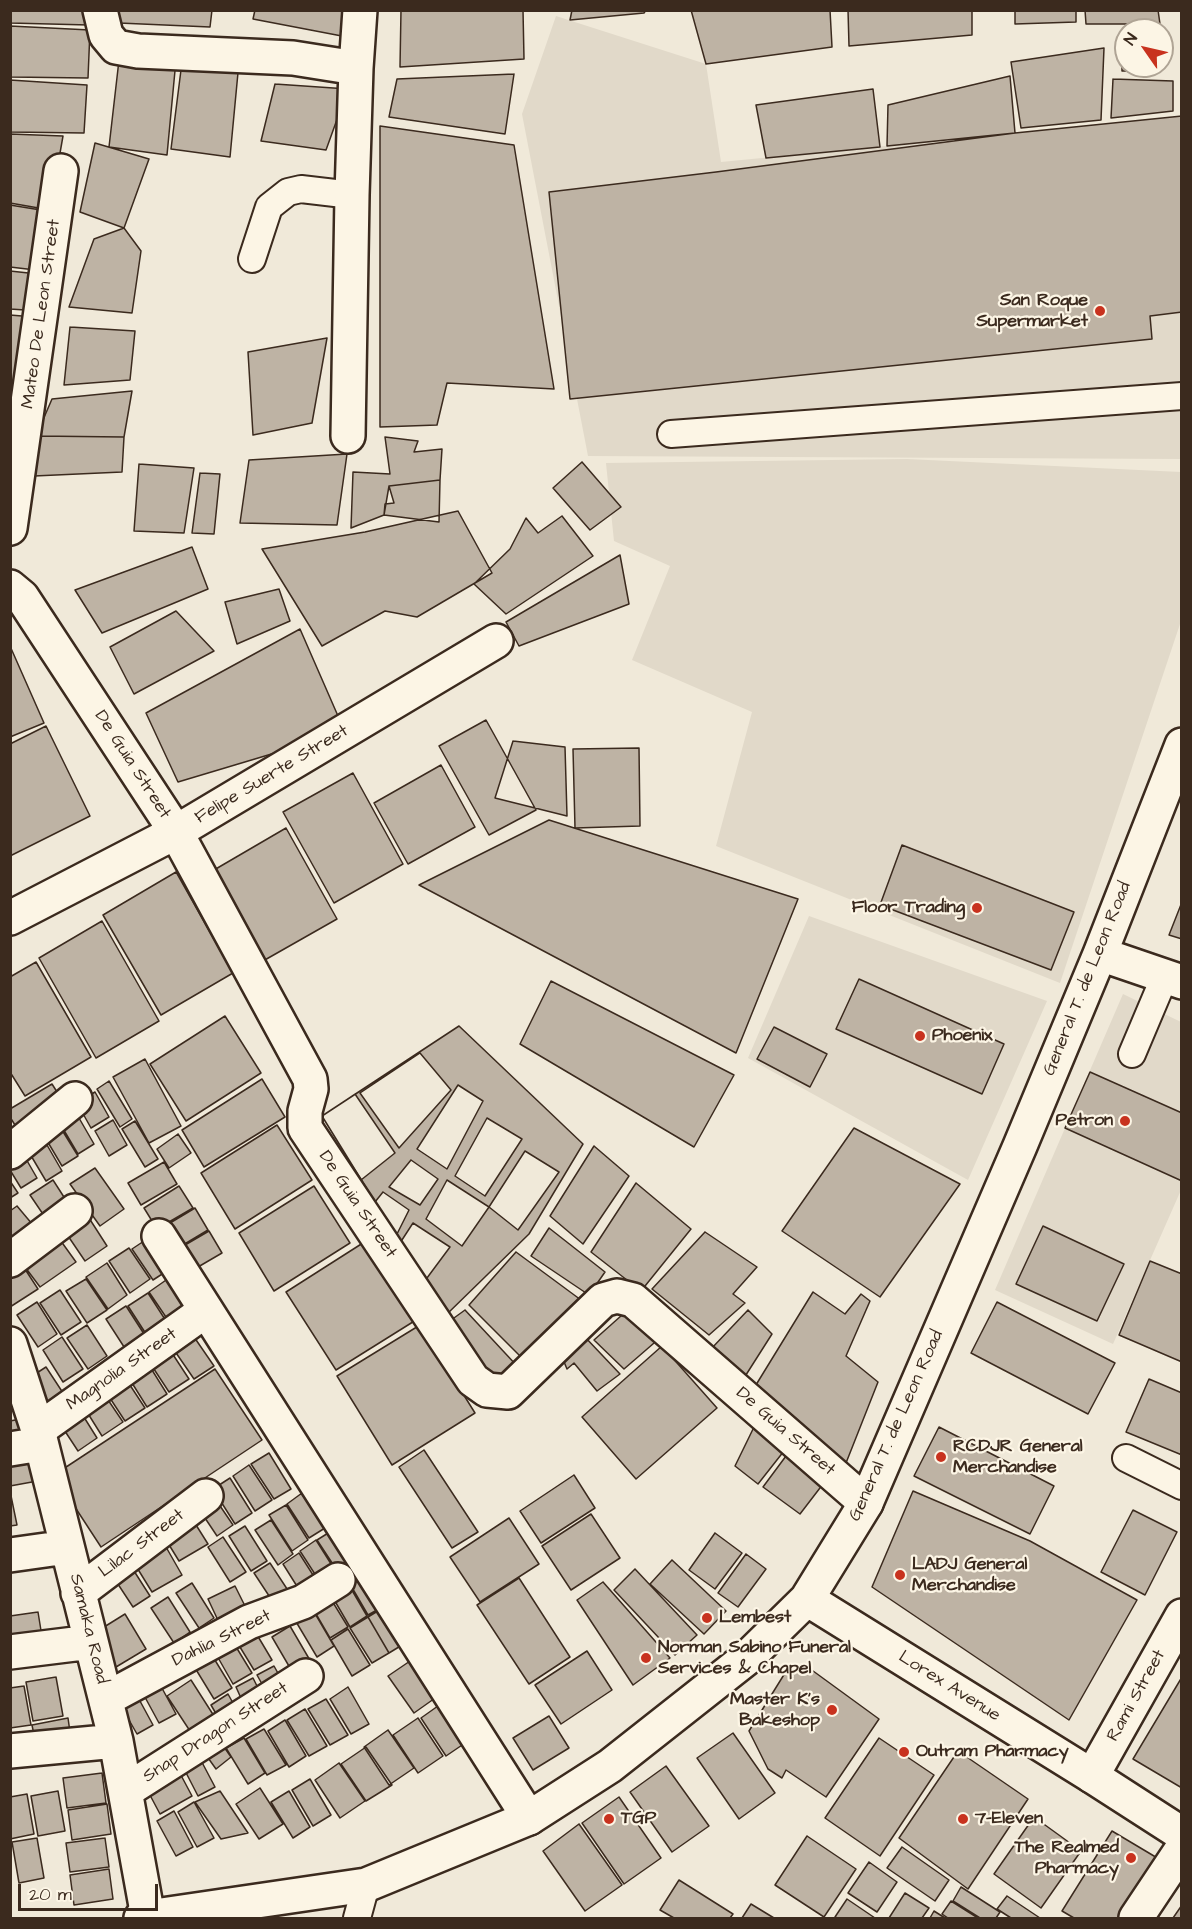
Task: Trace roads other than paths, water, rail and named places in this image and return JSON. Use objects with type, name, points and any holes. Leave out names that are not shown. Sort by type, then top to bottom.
[{"type":"street","points":[[100,10],[106,35],[116,47],[138,51],[293,58],[356,68]]},
{"type":"street","points":[[348,436],[352,195],[360,10]]},
{"type":"street","name":"Mateo De Leon Street","points":[[10,528],[61,171]]},
{"type":"street","name":"De Guia Street","points":[[10,587],[22,597],[176,832],[310,1079],[311,1089],[304,1111],[305,1128],[473,1380],[487,1390],[508,1392],[603,1300],[617,1296],[633,1300],[866,1503]]},
{"type":"street","name":"Felipe Suerte Street","points":[[10,918],[176,832],[496,641]]},
{"type":"street","name":"General T. de Leon Road","points":[[145,1918],[366,1885],[529,1818],[610,1766],[647,1737],[747,1658],[807,1599],[866,1503],[1020,1146],[1100,954],[1182,745]]},
{"type":"street","points":[[1100,954],[1173,979]]},
{"type":"street","points":[[10,1152],[75,1099]]},
{"type":"street","points":[[10,1260],[75,1211]]},
{"type":"street","points":[[159,1236],[529,1818]]},
{"type":"street","name":"Magnolia Street","points":[[30,1441],[205,1311]]},
{"type":"street","name":"Samaka Road","points":[[12,1352],[30,1441],[67,1547],[117,1741],[127,1790],[145,1918]]},
{"type":"street","name":"Lilac Street","points":[[78,1593],[206,1496]]},
{"type":"street","points":[[10,1555],[67,1547]]},
{"type":"street","name":"Dahlia Street","points":[[106,1699],[249,1622],[303,1602],[338,1580]]},
{"type":"street","name":"Lorex Avenue","points":[[807,1599],[1182,1834]]},
{"type":"street","name":"Rami Street","points":[[1092,1776],[1182,1616]]},
{"type":"street","points":[[10,1652],[91,1642]]},
{"type":"street","name":"Snap Dragon Street","points":[[127,1790],[306,1676]]},
{"type":"street","points":[[10,1751],[117,1741]]},
{"type":"street","points":[[1136,1918],[1182,1850]]},
{"type":"lane","points":[[252,259],[269,207],[288,192],[301,189],[352,195]]},
{"type":"lane","points":[[671,434],[1182,396]]},
{"type":"lane","points":[[1132,1054],[1173,979]]},
{"type":"lane","points":[[1126,1458],[1182,1486]]},
{"type":"lane","points":[[357,1918],[366,1885]]},
{"type":"place","name":"San Roque Supermarket","points":[[1100,311]]},
{"type":"place","name":"Floor Trading","points":[[977,908]]},
{"type":"place","name":"Phoenix","points":[[920,1036]]},
{"type":"place","name":"Petron","points":[[1125,1121]]},
{"type":"place","name":"RCDJR General Merchandise","points":[[941,1457]]},
{"type":"place","name":"LADJ General Merchandise","points":[[900,1575]]},
{"type":"place","name":"Lembest","points":[[707,1618]]},
{"type":"place","name":"Norman Sabino Funeral Services & Chapel","points":[[646,1658]]},
{"type":"place","name":"Master K's Bakeshop","points":[[832,1710]]},
{"type":"place","name":"Outram Pharmacy","points":[[904,1752]]},
{"type":"place","name":"TGP","points":[[609,1819]]},
{"type":"place","name":"7-Eleven","points":[[963,1819]]},
{"type":"place","name":"The Realmed Pharmacy","points":[[1131,1858]]}]
